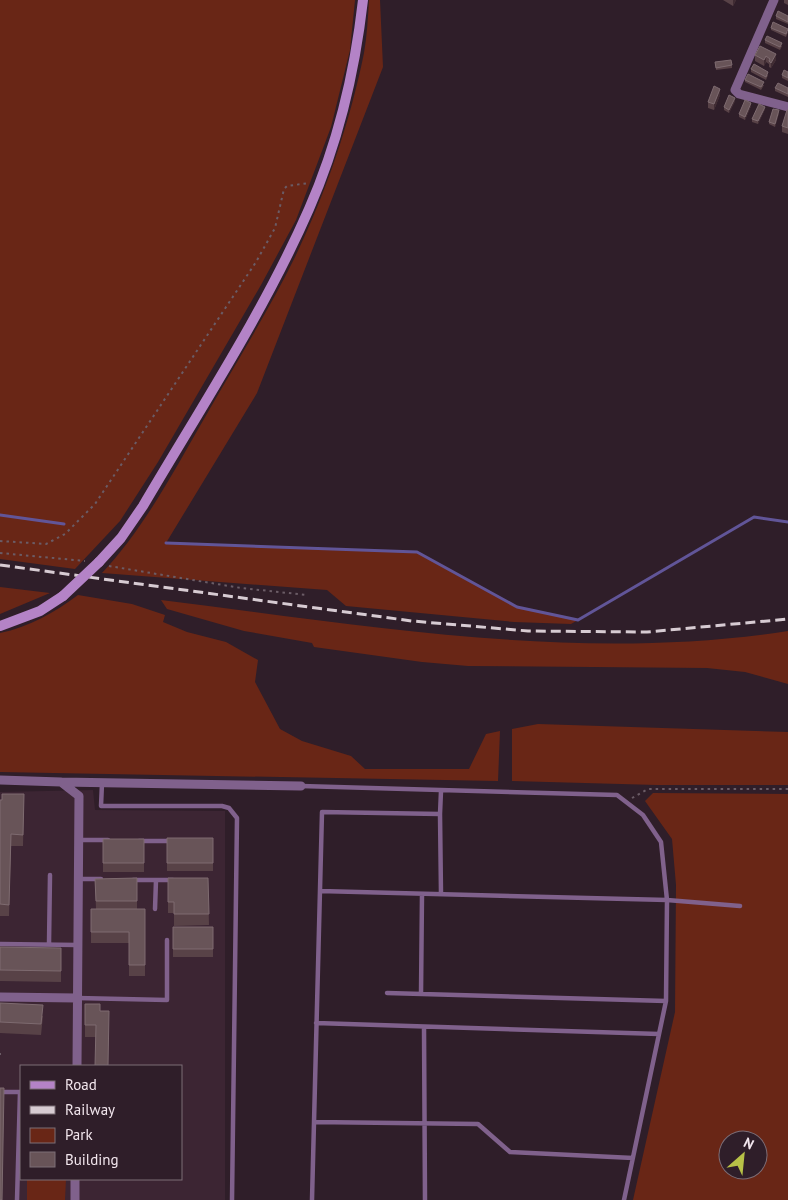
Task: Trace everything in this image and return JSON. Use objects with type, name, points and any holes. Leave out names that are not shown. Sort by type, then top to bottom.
[{"type":"main road","points":[[0,626],[40,612],[63,596],[121,538],[143,506],[250,323],[286,260],[319,182],[338,128],[357,51],[363,0]]},
{"type":"street","points":[[774,0],[735,90],[740,94],[788,108]]},
{"type":"street","points":[[0,780],[301,786]]},
{"type":"street","points":[[61,782],[79,796],[80,879],[77,1065]]},
{"type":"street","points":[[0,997],[77,998]]},
{"type":"street","points":[[75,1180],[75,1200]]},
{"type":"lane","points":[[102,783],[101,806],[222,806],[229,808],[237,818],[232,1200]]},
{"type":"lane","points":[[301,786],[617,795],[643,815],[661,842],[667,900],[666,1001],[624,1200]]},
{"type":"lane","points":[[441,791],[441,894]]},
{"type":"lane","points":[[312,1200],[322,812],[440,814]]},
{"type":"lane","points":[[80,840],[112,840]]},
{"type":"lane","points":[[130,840],[166,841]]},
{"type":"lane","points":[[48,944],[50,875]]},
{"type":"lane","points":[[80,879],[108,879]]},
{"type":"lane","points":[[128,880],[175,880]]},
{"type":"lane","points":[[155,909],[156,880]]},
{"type":"lane","points":[[320,892],[667,900],[740,906]]},
{"type":"lane","points":[[421,994],[422,894]]},
{"type":"lane","points":[[77,998],[167,1000],[167,940]]},
{"type":"lane","points":[[0,944],[78,945]]},
{"type":"lane","points":[[387,992],[666,1001]]},
{"type":"lane","points":[[316,1024],[659,1034]]},
{"type":"lane","points":[[424,1027],[425,1200]]},
{"type":"lane","points":[[0,1092],[20,1092],[18,1200]]},
{"type":"lane","points":[[314,1122],[478,1124],[510,1152],[633,1158]]},
{"type":"path","points":[[0,541],[46,544],[65,534],[95,504],[256,262],[275,228],[284,189],[288,186],[319,182]]},
{"type":"path","points":[[0,553],[98,563],[241,588],[307,595]]},
{"type":"path","points":[[626,802],[648,789],[788,789]]},
{"type":"shaded area","points":[[93,790],[95,810],[225,811],[225,1200],[0,1200],[0,792]]},
{"type":"green space","points":[[0,0],[355,0],[350,50],[331,127],[296,220],[261,285],[158,462],[120,521],[75,569],[0,559]]},
{"type":"green space","points":[[369,0],[380,0],[383,67],[257,393],[166,543],[417,552],[517,607],[578,620],[571,624],[514,622],[346,606],[327,590],[102,573],[133,536],[160,496],[264,316],[295,257],[327,183],[352,105],[364,53]]},
{"type":"green space","points":[[0,587],[50,593],[0,614]]},
{"type":"green space","points":[[78,595],[132,604],[165,615],[163,622],[187,632],[226,642],[258,660],[255,682],[280,729],[302,741],[351,756],[365,769],[469,769],[486,734],[500,731],[498,781],[0,772],[0,633],[21,627],[41,618],[60,608]]},
{"type":"green space","points":[[161,600],[396,630],[553,642],[631,643],[710,640],[788,631],[788,684],[745,672],[707,668],[468,666],[422,662],[314,647],[312,643],[244,631],[167,609]]},
{"type":"green space","points":[[538,724],[788,732],[788,785],[657,785],[512,781],[512,729]]},
{"type":"green space","points":[[653,793],[788,794],[788,1200],[633,1200],[675,1012],[676,885],[672,839],[645,801]]},
{"type":"green space","points":[[27,1180],[66,1180],[65,1200],[27,1200]]},
{"type":"building","points":[[778,11],[788,16],[788,22],[776,16]]},
{"type":"building","points":[[773,22],[788,29],[786,34],[771,28]]},
{"type":"building","points":[[767,36],[782,43],[780,47],[765,40]]},
{"type":"building","points":[[760,46],[776,54],[771,63],[770,59],[766,56],[764,60],[755,55]]},
{"type":"building","points":[[731,60],[732,65],[716,68],[715,62]]},
{"type":"building","points":[[754,64],[768,72],[766,77],[751,69]]},
{"type":"building","points":[[784,70],[788,72],[788,78],[782,75]]},
{"type":"building","points":[[748,74],[764,82],[761,87],[745,80]]},
{"type":"building","points":[[778,83],[788,88],[788,94],[775,88]]},
{"type":"building","points":[[714,86],[720,89],[714,104],[708,102]]},
{"type":"building","points":[[729,95],[735,98],[729,110],[724,107]]},
{"type":"building","points":[[745,100],[751,103],[745,117],[739,114]]},
{"type":"building","points":[[759,104],[765,107],[758,121],[752,119]]},
{"type":"building","points":[[773,109],[779,110],[775,124],[769,122]]},
{"type":"building","points":[[788,110],[788,128],[782,126]]},
{"type":"building","points":[[2,794],[24,794],[23,835],[11,834],[9,905],[0,904],[0,800],[2,800]]},
{"type":"building","points":[[167,838],[213,838],[213,863],[167,863]]},
{"type":"building","points":[[103,839],[144,839],[144,863],[103,863]]},
{"type":"building","points":[[137,878],[137,901],[96,901],[95,879]]},
{"type":"building","points":[[168,878],[208,878],[209,914],[174,914],[174,902],[168,902]]},
{"type":"building","points":[[91,909],[145,909],[145,965],[129,965],[129,932],[91,932]]},
{"type":"building","points":[[173,927],[213,927],[213,949],[173,949]]},
{"type":"building","points":[[0,947],[61,948],[61,971],[0,970]]},
{"type":"building","points":[[0,1003],[43,1005],[41,1024],[0,1022]]},
{"type":"building","points":[[85,1004],[100,1004],[100,1011],[109,1011],[108,1065],[95,1065],[96,1025],[85,1025]]},
{"type":"building","points":[[0,1088],[4,1088],[2,1200],[0,1200]]},
{"type":"waterway","points":[[0,515],[64,524]]},
{"type":"waterway","points":[[166,543],[417,552],[517,607],[578,620],[754,517],[788,522]]},
{"type":"railway","points":[[0,565],[412,621],[528,631],[647,632],[788,619]]}]
